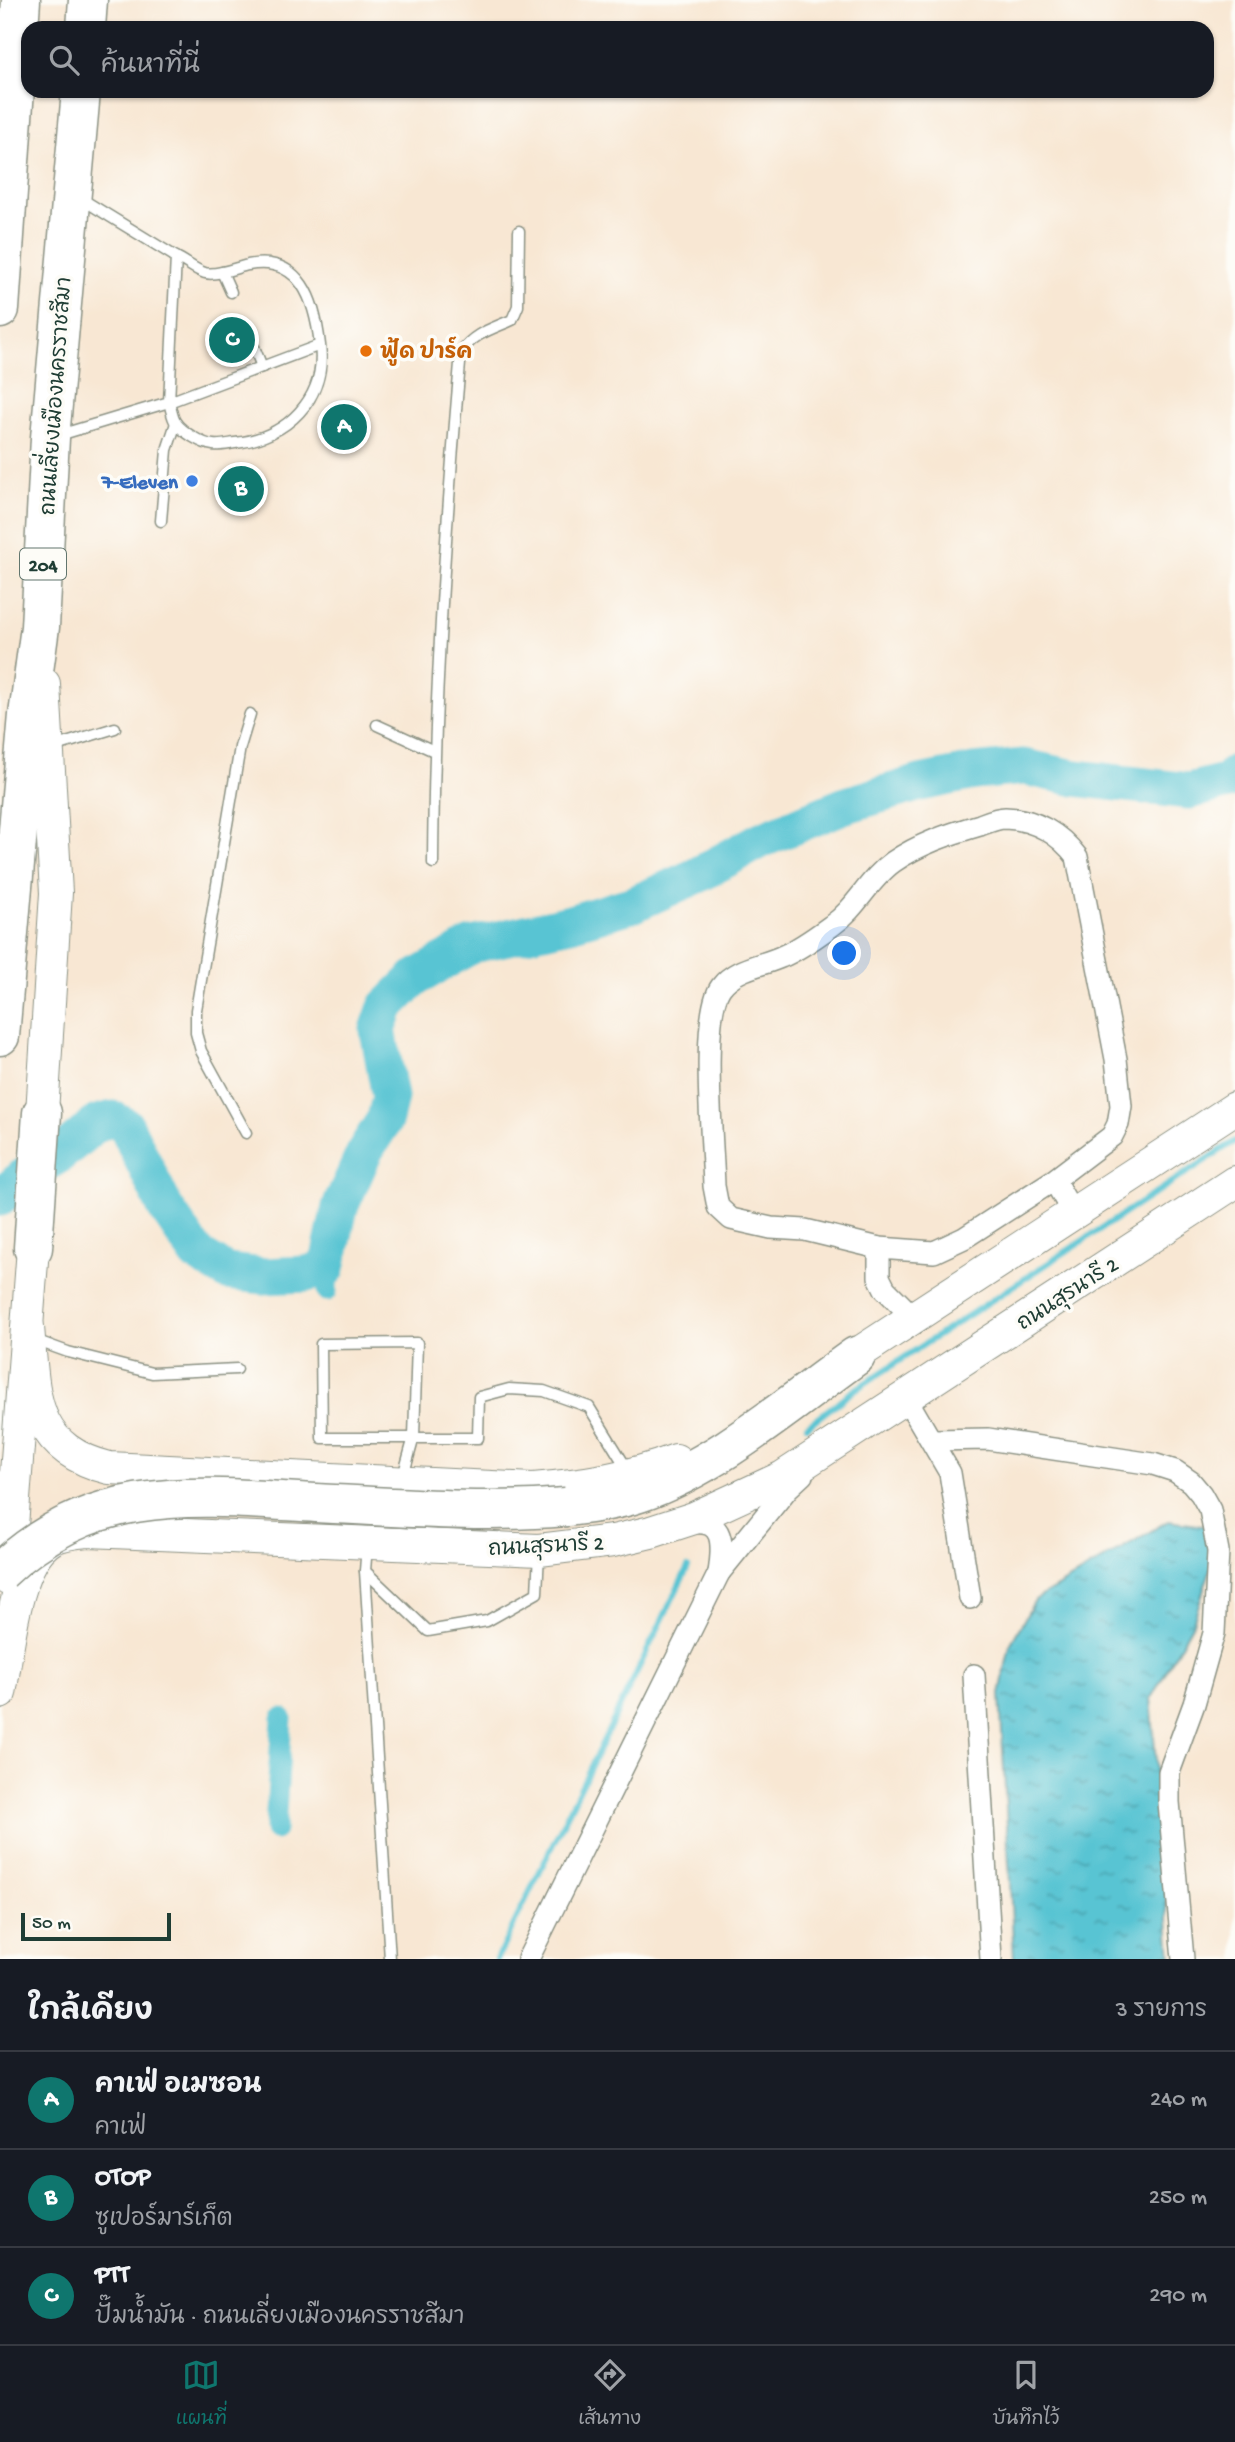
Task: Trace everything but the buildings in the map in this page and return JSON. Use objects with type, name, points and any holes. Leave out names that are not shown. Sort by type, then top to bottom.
[{"type":"highway","points":[[0,309],[5,187],[21,0]]},
{"type":"highway","points":[[86,21],[88,0]]},
{"type":"highway","name":"ถนนเลี่ยงเมืองนครราชสีมา","points":[[0,1036],[28,715],[40,627],[50,438],[79,98]]},
{"type":"highway","points":[[33,1248],[42,1113]]},
{"type":"highway","points":[[0,1572],[32,1544],[67,1523],[113,1507],[155,1500],[204,1497],[492,1510],[566,1507],[638,1493],[683,1474],[729,1447],[856,1356]]},
{"type":"main road","points":[[40,627],[55,893],[42,1113]]},
{"type":"main road","points":[[29,1333],[35,1399],[42,1420],[67,1452],[87,1462],[109,1468],[295,1478],[533,1489],[576,1486],[663,1465],[720,1439],[856,1356],[1235,1108]]},
{"type":"main road","name":"ถนนสุรนารี 2","points":[[0,1693],[19,1589],[33,1557],[54,1538],[89,1531],[293,1541],[366,1557],[539,1550],[613,1541],[651,1532],[694,1518],[783,1477],[1235,1182]]},
{"type":"main road","points":[[0,1686],[29,1333],[33,1248]]},
{"type":"main road","points":[[293,1541],[246,1529],[239,1524],[233,1509],[237,1493],[251,1483],[295,1478]]},
{"type":"street","points":[[1003,818],[1024,821],[1056,834],[1077,857],[1116,1059],[1121,1105],[1118,1124],[1112,1136],[1054,1180],[946,1248],[934,1252],[879,1248],[805,1230],[771,1228],[731,1219],[718,1207],[715,1186],[709,1049],[711,1012],[720,988],[731,977],[783,957],[832,926],[853,908],[868,886],[892,863],[937,838],[1003,818]]},
{"type":"street","points":[[1054,1180],[1073,1213]]},
{"type":"street","points":[[879,1248],[879,1277],[885,1289],[913,1317]]},
{"type":"street","points":[[906,1398],[950,1473],[970,1598]]},
{"type":"street","points":[[933,1440],[988,1439],[1153,1464],[1175,1471],[1191,1482],[1210,1510],[1218,1550],[1214,1633],[1194,1704],[1169,1772],[1169,1802],[1183,1959]]},
{"type":"street","points":[[528,1959],[719,1573],[788,1488],[837,1443]]},
{"type":"street","points":[[651,1532],[697,1522],[711,1526],[721,1536],[723,1544],[719,1573]]},
{"type":"street","points":[[974,1675],[991,1959]]},
{"type":"lane","points":[[72,193],[206,273],[265,263],[287,269],[305,291],[315,313],[322,360],[315,387],[288,425],[254,441],[212,446],[197,439],[176,423],[169,402],[176,257]]},
{"type":"lane","points":[[433,863],[434,751],[451,467],[461,352],[469,340],[512,320],[518,306],[519,232]]},
{"type":"lane","points":[[222,272],[231,292]]},
{"type":"lane","points":[[50,438],[169,402],[320,345]]},
{"type":"lane","points":[[254,347],[262,367]]},
{"type":"lane","points":[[160,521],[167,450],[176,423]]},
{"type":"lane","points":[[246,1133],[201,1051],[196,1033],[196,1010],[240,747],[250,714]]},
{"type":"lane","points":[[377,725],[434,751]]},
{"type":"lane","points":[[48,749],[115,728]]},
{"type":"lane","points":[[29,1333],[68,1352],[152,1373],[237,1369]]},
{"type":"lane","points":[[401,1483],[414,1437],[416,1343],[321,1344],[322,1437],[414,1437],[478,1437],[479,1397],[509,1389],[544,1391],[589,1407],[630,1475]]},
{"type":"lane","points":[[366,1557],[428,1631],[487,1621],[537,1593],[539,1550]]},
{"type":"lane","points":[[366,1557],[390,1959]]},
{"type":"water","points":[[1168,1521],[1204,1526],[1213,1562],[1192,1625],[1151,1698],[1171,1959],[1014,1959],[1000,1694],[1010,1645],[1035,1600]]},
{"type":"waterway","points":[[0,1198],[23,1177],[58,1156],[97,1123],[113,1119],[126,1126],[165,1207],[197,1254],[227,1272],[264,1276],[306,1274],[327,1268],[340,1207],[366,1149],[385,1119],[390,1097],[378,1030],[386,1007],[414,979],[472,945],[570,923],[634,904],[696,876],[761,840],[843,806],[920,783],[974,772],[1024,767],[1075,778],[1189,791],[1228,781],[1235,773]]},
{"type":"waterway","points":[[807,1426],[853,1391],[1235,1141]]},
{"type":"waterway","points":[[327,1268],[327,1291]]},
{"type":"waterway","points":[[497,1959],[688,1567]]},
{"type":"waterway","points":[[275,1830],[282,1718]]},
{"type":"place","name":"PTT","points":[[232,340]]},
{"type":"place","name":"ฟู้ด ปาร์ค","points":[[366,351]]},
{"type":"place","name":"คาเฟ่ อเมซอน","points":[[344,427]]},
{"type":"place","name":"7-Eleven","points":[[192,481]]},
{"type":"place","name":"OTOP","points":[[241,489]]}]
